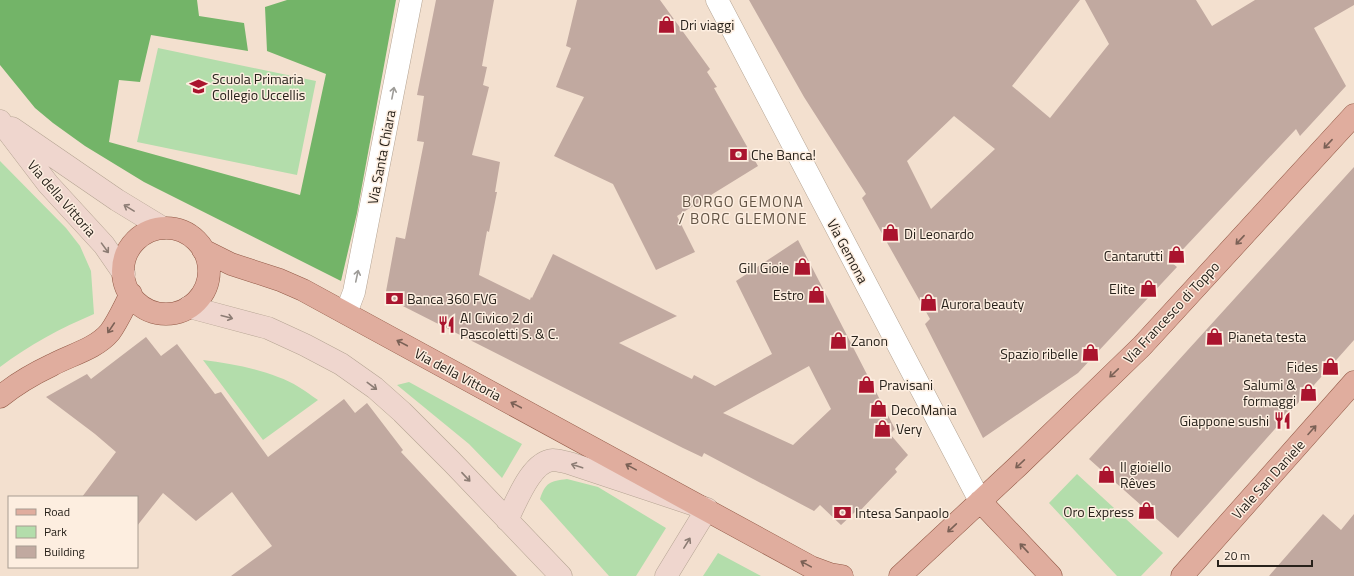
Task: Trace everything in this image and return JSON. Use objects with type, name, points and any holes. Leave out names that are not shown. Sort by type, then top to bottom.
[{"type":"main road","name":"Via Francesco di Toppo","points":[[900,576],[1142,346],[1354,115]]},
{"type":"main road","points":[[163,228],[177,229],[192,236],[203,250],[209,265],[208,283],[199,298],[184,310],[173,313],[164,313],[147,309],[137,302],[125,283],[124,261],[137,239],[149,231],[163,228]]},
{"type":"main road","name":"Via della Vittoria","points":[[203,250],[231,264],[280,280],[303,290],[811,567],[830,574],[842,576]]},
{"type":"main road","points":[[0,397],[15,385],[52,364],[102,340],[110,332],[131,294]]},
{"type":"main road","name":"Viale San Daniele","points":[[1183,575],[1354,382]]},
{"type":"main road","points":[[980,501],[1051,576]]},
{"type":"street","name":"Via Santa Chiara","points":[[346,313],[354,292],[411,0]]},
{"type":"street","name":"Via Gemona","points":[[717,0],[980,501]]},
{"type":"street","name":"Via della Vittoria","points":[[0,120],[117,200],[163,228]]},
{"type":"street","name":"Via della Vittoria","points":[[0,120],[48,184],[104,245],[124,274]]},
{"type":"street","points":[[189,307],[268,328],[341,364],[375,388],[402,412],[452,462],[561,576]]},
{"type":"street","name":"Via della Vittoria","points":[[507,520],[531,474],[542,464],[553,460],[569,463],[707,509]]},
{"type":"street","points":[[666,576],[707,509]]},
{"type":"green space","points":[[0,0],[197,0],[199,16],[244,23],[248,51],[151,35],[140,82],[119,80],[109,142],[300,195],[326,74],[267,51],[265,7],[287,0],[396,0],[357,213],[341,281],[144,182],[85,146],[53,123],[35,108],[0,65]]},
{"type":"green space","points":[[158,48],[316,81],[297,175],[137,142]]},
{"type":"green space","points":[[0,161],[66,228],[80,246],[91,271],[94,314],[69,325],[22,351],[0,367]]},
{"type":"green space","points":[[203,360],[241,366],[269,374],[294,384],[318,400],[263,440]]},
{"type":"green space","points":[[409,382],[522,444],[502,478],[469,444],[397,385]]},
{"type":"green space","points":[[1077,474],[1163,553],[1141,576],[1117,576],[1049,503]]},
{"type":"green space","points":[[567,479],[598,487],[666,528],[636,576],[609,576],[540,499],[546,486],[552,482]]},
{"type":"green space","points":[[718,553],[761,576],[703,576]]},
{"type":"building","points":[[436,0],[494,0],[482,66],[487,67],[483,85],[489,87],[472,155],[500,162],[495,192],[497,192],[489,232],[487,231],[479,275],[530,300],[553,254],[677,316],[619,343],[692,379],[694,375],[715,386],[772,354],[736,281],[798,240],[895,429],[890,434],[908,455],[895,469],[897,472],[857,514],[855,512],[841,525],[820,505],[814,511],[704,453],[702,457],[683,448],[385,297],[396,237],[405,239],[424,142],[417,141],[424,96],[417,95]],"holes":[[[809,366],[831,409],[793,445],[723,413]]]},
{"type":"building","points":[[577,0],[660,0],[710,69],[707,72],[717,87],[714,88],[758,166],[677,216],[695,252],[656,270],[613,184],[554,156],[584,97],[556,87],[571,48],[566,46]]},
{"type":"building","points":[[749,0],[1080,0],[1012,86],[1050,118],[1109,44],[1085,0],[1196,0],[1212,26],[1255,0],[1354,0],[1354,5],[1314,28],[1346,86],[1300,136],[1296,129],[1171,262],[1177,267],[1078,373],[983,438],[925,324],[930,319],[862,198],[866,194],[804,97]],"holes":[[[954,116],[995,149],[931,209],[907,161]]]},
{"type":"building","points":[[1354,167],[1354,340],[1178,538],[1089,459]]},
{"type":"building","points":[[146,337],[161,356],[177,344],[215,394],[221,392],[268,457],[344,399],[355,413],[367,403],[403,450],[401,452],[517,576],[231,576],[272,546],[232,492],[196,521],[163,493],[138,525],[138,496],[83,496],[116,452],[46,397],[87,374],[91,379]]},
{"type":"building","points":[[1323,514],[1341,530],[1354,514],[1354,576],[1269,576]]},
{"type":"place","name":"Dri viaggi","points":[[667,24]]},
{"type":"place","name":"Scuola Primaria Collegio Uccellis","points":[[199,86]]},
{"type":"place","name":"Che Banca!","points":[[738,154]]},
{"type":"place","name":"Di Leonardo","points":[[891,233]]},
{"type":"place","name":"Cantarutti","points":[[1176,255]]},
{"type":"place","name":"Gill Gioie","points":[[802,267]]},
{"type":"place","name":"Elite","points":[[1148,288]]},
{"type":"place","name":"Estro","points":[[817,294]]},
{"type":"place","name":"Banca 360 FVG","points":[[394,298]]},
{"type":"place","name":"Aurora beauty","points":[[928,303]]},
{"type":"place","name":"Al Civico 2 di Pascoletti S. & C.","points":[[447,325]]},
{"type":"place","name":"Pianeta testa","points":[[1215,336]]},
{"type":"place","name":"Zanon","points":[[838,340]]},
{"type":"place","name":"Spazio ribelle","points":[[1091,353]]},
{"type":"place","name":"Fides","points":[[1331,366]]},
{"type":"place","name":"Pravisani","points":[[866,384]]},
{"type":"place","name":"Salumi & formaggi","points":[[1309,392]]},
{"type":"place","name":"DecoMania","points":[[878,409]]},
{"type":"place","name":"Giappone sushi","points":[[1282,420]]},
{"type":"place","name":"Very","points":[[883,428]]},
{"type":"place","name":"Il gioiello Rêves","points":[[1107,474]]},
{"type":"place","name":"Oro Express","points":[[1147,511]]},
{"type":"place","name":"Intesa Sanpaolo","points":[[842,512]]},
{"type":"district","name":"BORGO GEMONA / BORC GLEMONE","points":[[743,210]]}]
